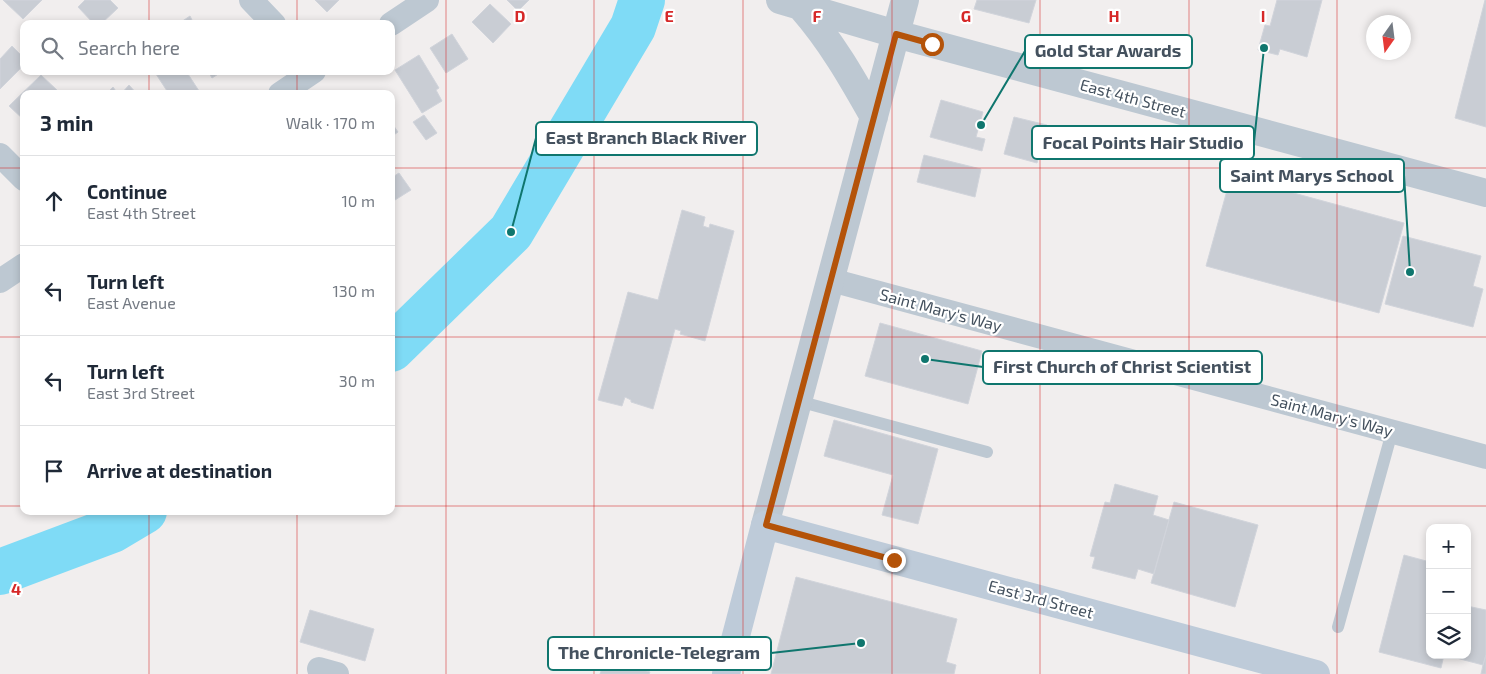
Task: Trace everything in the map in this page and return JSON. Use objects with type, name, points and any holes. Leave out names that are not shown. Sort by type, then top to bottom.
[{"type":"main road","points":[[726,674],[766,525]]},
{"type":"main road","name":"East 3rd Street","points":[[766,525],[1316,674]]},
{"type":"street","points":[[251,0],[270,20]]},
{"type":"street","points":[[395,21],[427,0]]},
{"type":"street","points":[[766,525],[905,0]]},
{"type":"street","points":[[790,3],[818,26],[840,57],[874,118]]},
{"type":"street","name":"East 4th Street","points":[[790,3],[896,34],[1486,193]]},
{"type":"street","points":[[286,90],[308,75]]},
{"type":"street","points":[[0,155],[20,176]]},
{"type":"street","points":[[0,281],[20,268]]},
{"type":"street","name":"Saint Mary's Way","points":[[830,280],[1486,457]]},
{"type":"lane","points":[[798,401],[987,452]]},
{"type":"lane","points":[[1338,626],[1392,432]]},
{"type":"building","points":[[3,0],[42,0],[23,19]]},
{"type":"building","points":[[85,0],[110,0],[118,8],[105,20],[90,20],[78,7]]},
{"type":"building","points":[[315,0],[339,0],[327,12]]},
{"type":"building","points":[[507,0],[529,0],[518,11]]},
{"type":"building","points":[[977,0],[1036,0],[1029,23],[974,9]]},
{"type":"building","points":[[1277,0],[1322,0],[1307,57],[1280,49],[1278,55],[1258,50],[1265,25],[1270,26]]},
{"type":"building","points":[[1486,0],[1486,127],[1455,118]]},
{"type":"building","points":[[490,4],[511,24],[493,43],[472,22]]},
{"type":"building","points":[[190,16],[192,20],[184,20]]},
{"type":"building","points":[[452,34],[468,59],[446,73],[430,48]]},
{"type":"building","points":[[12,46],[20,54],[20,69],[0,89],[0,59]]},
{"type":"building","points":[[419,55],[439,88],[436,90],[442,101],[422,113],[395,70]]},
{"type":"building","points":[[41,75],[57,90],[26,90]]},
{"type":"building","points":[[157,75],[189,75],[198,90],[166,90]]},
{"type":"building","points":[[129,85],[133,90],[125,90]]},
{"type":"building","points":[[20,95],[20,116],[9,106]]},
{"type":"building","points":[[941,100],[983,112],[976,137],[985,139],[982,151],[930,137]]},
{"type":"building","points":[[424,115],[437,133],[426,140],[413,122]]},
{"type":"building","points":[[1014,117],[1047,125],[1037,163],[1004,154]]},
{"type":"building","points":[[924,155],[981,169],[975,197],[917,182]]},
{"type":"building","points":[[399,173],[411,190],[395,200],[395,176]]},
{"type":"building","points":[[1231,176],[1404,223],[1379,313],[1206,266]]},
{"type":"building","points":[[682,210],[705,217],[703,226],[709,228],[710,224],[734,231],[705,341],[680,334],[681,331],[675,329],[653,409],[631,402],[631,400],[625,397],[622,406],[598,400],[628,292],[658,300]]},
{"type":"building","points":[[1403,236],[1481,256],[1473,286],[1483,289],[1473,327],[1385,304]]},
{"type":"building","points":[[880,323],[982,351],[968,404],[865,376]]},
{"type":"building","points":[[834,420],[938,449],[918,524],[882,515],[893,475],[824,456]]},
{"type":"building","points":[[1115,484],[1158,496],[1153,515],[1169,520],[1154,574],[1138,569],[1135,579],[1092,568],[1095,557],[1090,556],[1105,502],[1110,503]]},
{"type":"building","points":[[1174,502],[1258,525],[1235,607],[1151,583]]},
{"type":"building","points":[[1404,555],[1426,561],[1426,659],[1443,659],[1441,668],[1379,652]]},
{"type":"building","points":[[796,577],[957,619],[946,662],[956,665],[954,674],[771,674]]},
{"type":"building","points":[[1471,607],[1486,610],[1486,655],[1483,665],[1460,659],[1471,659]]},
{"type":"building","points":[[310,610],[374,629],[365,661],[300,642]]},
{"type":"building","points":[[1486,655],[1486,674],[1481,674],[1483,665]]},
{"type":"building","points":[[605,659],[650,672],[649,674],[600,674]]},
{"type":"waterway","points":[[395,345],[511,232],[633,27],[642,0]]},
{"type":"waterway","points":[[0,572],[112,530],[137,515]]},
{"type":"place","name":"Focal Points Hair Studio","points":[[1264,48]]},
{"type":"place","name":"Gold Star Awards","points":[[981,125]]},
{"type":"place","name":"East Branch Black River","points":[[511,232]]},
{"type":"place","name":"Saint Marys School","points":[[1410,272]]},
{"type":"place","name":"First Church of Christ Scientist","points":[[925,359]]},
{"type":"place","name":"The Chronicle-Telegram","points":[[861,643]]},
{"type":"route","points":[[894,560],[766,525],[896,34],[932,44]]}]
